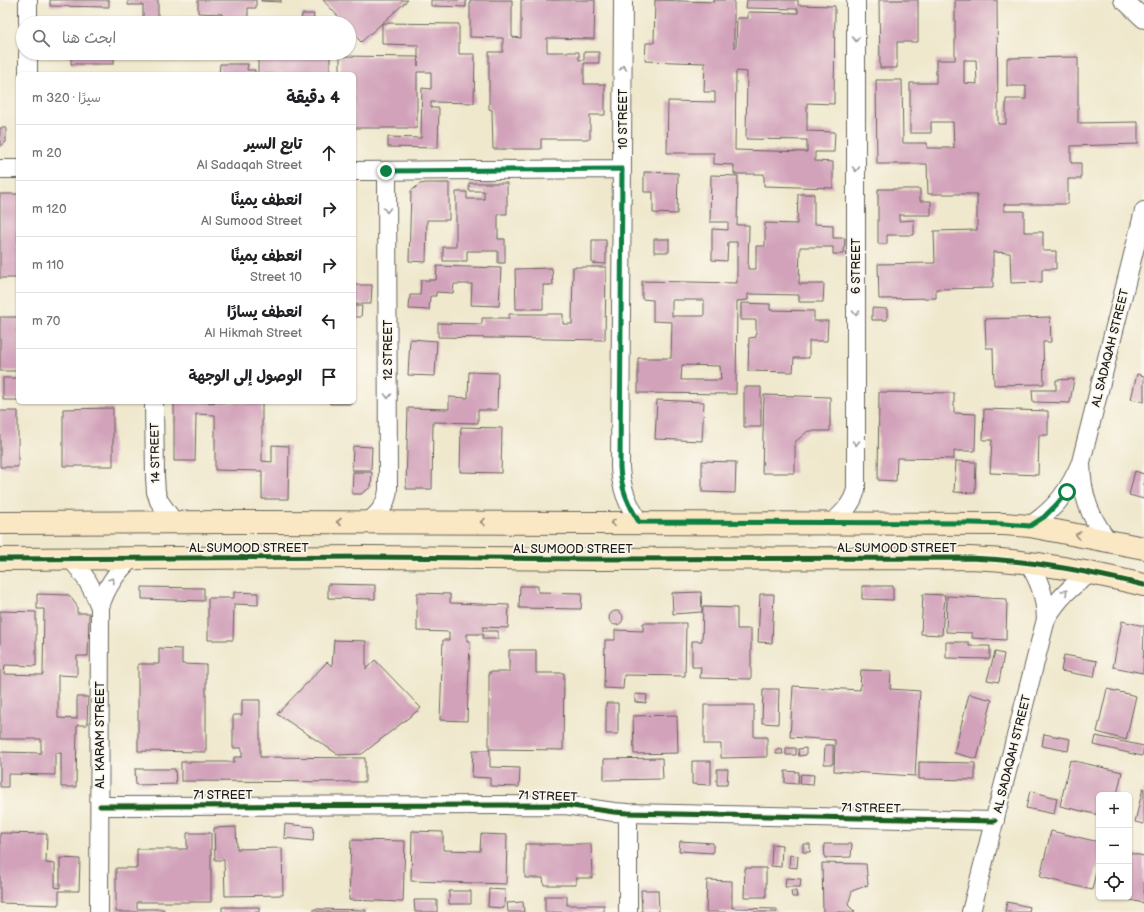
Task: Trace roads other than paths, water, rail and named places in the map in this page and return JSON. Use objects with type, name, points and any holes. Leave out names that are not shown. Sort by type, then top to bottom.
[{"type":"street","points":[[28,0],[28,16]]},
{"type":"street","name":"10 STREET","points":[[623,0],[620,467],[621,483],[625,496],[639,522]]},
{"type":"street","name":"6 STREET","points":[[831,524],[842,514],[851,502],[856,489],[856,0]]},
{"type":"street","points":[[1123,0],[1144,20]]},
{"type":"street","points":[[28,60],[28,72]]},
{"type":"street","points":[[0,169],[16,169]]},
{"type":"street","points":[[356,170],[622,169]]},
{"type":"street","name":"12 STREET","points":[[368,522],[382,509],[387,500],[388,490],[386,171]]},
{"type":"street","name":"AL SADAQAH STREET","points":[[1030,526],[1048,513],[1067,492],[1075,478],[1081,462],[1144,211]]},
{"type":"street","name":"14 STREET","points":[[154,404],[156,492],[159,501],[174,522]]},
{"type":"street","name":"AL SADAQAH STREET","points":[[1081,462],[1081,479],[1086,501],[1098,527],[1108,541]]},
{"type":"street","name":"AL SUMOOD STREET","points":[[0,523],[973,523],[1030,526],[1144,548]]},
{"type":"street","name":"AL SUMOOD STREET","points":[[0,559],[368,557],[592,559],[970,558],[1027,561],[1092,573],[1144,585]]},
{"type":"street","name":"AL KARAM STREET","points":[[70,558],[88,581],[100,606]]},
{"type":"street","name":"AL KARAM STREET","points":[[99,912],[100,606],[115,575],[132,558]]},
{"type":"street","name":"AL SADAQAH STREET","points":[[1027,561],[1036,574],[1042,589],[1046,619]]},
{"type":"street","name":"AL SADAQAH STREET","points":[[971,912],[1046,619],[1054,605],[1065,592],[1077,581],[1092,573]]},
{"type":"street","name":"71 STREET","points":[[100,806],[565,805],[628,813],[995,821]]},
{"type":"street","points":[[628,813],[628,912]]}]
